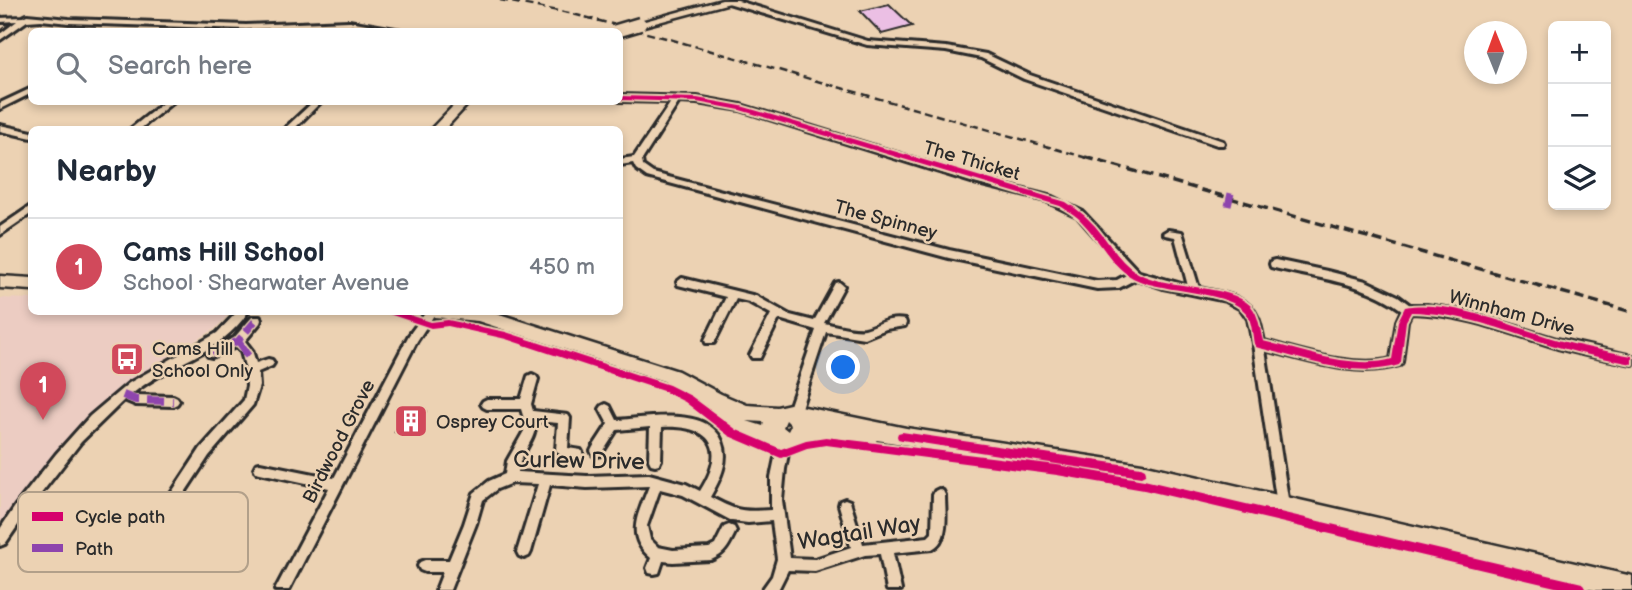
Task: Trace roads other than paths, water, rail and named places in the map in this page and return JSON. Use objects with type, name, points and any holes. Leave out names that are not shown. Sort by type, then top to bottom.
[{"type":"main road","points":[[0,282],[28,284]]},
{"type":"main road","points":[[486,315],[655,370],[690,384],[713,400],[746,413],[845,422],[902,436],[1105,465],[1283,505],[1576,582],[1632,587]]},
{"type":"main road","points":[[713,400],[721,414],[757,434],[785,438],[834,434],[885,439],[902,436]]},
{"type":"main road","points":[[785,438],[772,426],[790,415]]},
{"type":"street","points":[[623,29],[733,1],[867,43],[946,49],[983,56],[1027,77],[1220,143]]},
{"type":"street","points":[[0,38],[27,17]]},
{"type":"street","points":[[0,20],[27,17],[69,22],[228,28]]},
{"type":"street","points":[[270,28],[349,23],[383,28]]},
{"type":"street","points":[[0,106],[28,92]]},
{"type":"street","name":"The Thicket","points":[[623,97],[677,99],[741,108],[1063,204],[1088,221],[1135,275]]},
{"type":"street","points":[[623,162],[637,160],[677,99]]},
{"type":"street","points":[[138,126],[165,105]]},
{"type":"street","points":[[291,126],[314,105]]},
{"type":"street","points":[[440,126],[461,105]]},
{"type":"street","points":[[0,128],[28,134]]},
{"type":"street","name":"The Spinney","points":[[637,160],[639,167],[650,176],[949,254],[1097,285],[1119,284],[1135,275]]},
{"type":"street","points":[[0,232],[28,211]]},
{"type":"street","points":[[1174,230],[1195,291]]},
{"type":"street","points":[[1259,344],[1371,368],[1389,365],[1396,362],[1402,321],[1408,309],[1386,293],[1356,281],[1275,264]]},
{"type":"street","points":[[1135,275],[1228,298],[1245,306],[1253,317],[1283,505]]},
{"type":"street","points":[[682,282],[761,303],[795,321],[819,327],[864,334],[884,325],[901,323]]},
{"type":"street","points":[[790,415],[826,306],[836,295],[839,286]]},
{"type":"street","points":[[710,340],[733,294]]},
{"type":"street","name":"Winnham Drive","points":[[1408,309],[1456,312],[1559,343],[1632,360]]},
{"type":"street","points":[[756,355],[777,313]]},
{"type":"street","points":[[34,492],[82,431],[122,395],[150,375],[227,331],[240,315]]},
{"type":"street","name":"Birdwood Grove","points":[[282,590],[412,338],[429,315]]},
{"type":"street","points":[[212,353],[238,341],[257,320]]},
{"type":"street","points":[[179,492],[205,452],[249,402],[253,386],[252,370],[248,356],[238,341]]},
{"type":"street","points":[[252,370],[268,363]]},
{"type":"street","points":[[511,477],[513,461],[530,432],[527,410],[532,379]]},
{"type":"street","points":[[122,395],[136,400],[173,401]]},
{"type":"street","points":[[487,404],[564,418],[562,450],[567,454],[577,454]]},
{"type":"street","points":[[606,409],[614,425]]},
{"type":"street","points":[[655,460],[656,424]]},
{"type":"street","points":[[614,425],[698,425],[718,442],[721,457],[711,486],[702,498]]},
{"type":"street","points":[[597,451],[614,425]]},
{"type":"street","points":[[769,590],[784,564],[777,479],[785,438]]},
{"type":"street","points":[[260,468],[337,484]]},
{"type":"street","name":"Curlew Drive","points":[[443,590],[478,497],[493,485],[511,477],[587,482],[637,479],[656,482],[702,498],[732,515],[778,515]]},
{"type":"street","points":[[524,552],[546,478]]},
{"type":"street","points":[[656,482],[640,526],[647,547],[656,561],[711,555],[720,549],[729,531]]},
{"type":"street","name":"Wagtail Way","points":[[784,564],[815,565],[858,550],[928,545],[936,540],[939,495]]},
{"type":"street","points":[[845,505],[855,520],[858,550]]},
{"type":"street","points":[[0,540],[18,513]]},
{"type":"street","points":[[886,548],[894,590]]},
{"type":"street","points":[[425,566],[454,566]]},
{"type":"railway","points":[[500,0],[569,13],[666,38],[1091,159]]},
{"type":"railway","points":[[1085,157],[1632,312]]},
{"type":"place","name":"Cams Hill School Only","points":[[127,359]]},
{"type":"place","name":"Cams Hill School","points":[[43,420]]},
{"type":"place","name":"Osprey Court","points":[[411,421]]}]
